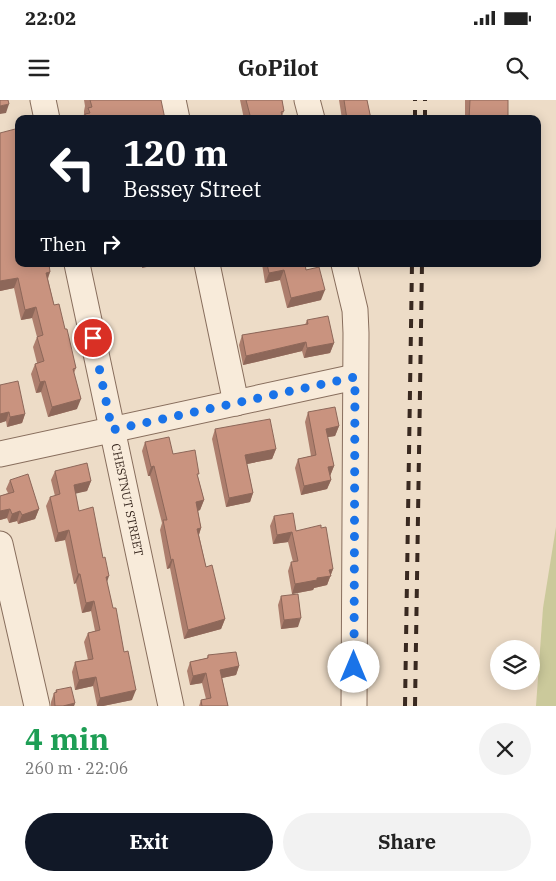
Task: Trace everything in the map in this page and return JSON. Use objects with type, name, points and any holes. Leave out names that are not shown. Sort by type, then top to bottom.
[{"type":"street","points":[[43,100],[45,115]]},
{"type":"street","points":[[173,100],[176,115]]},
{"type":"street","points":[[308,100],[311,115]]},
{"type":"street","name":"CHESTNUT STREET","points":[[78,267],[171,706]]},
{"type":"street","points":[[208,267],[236,403]]},
{"type":"street","points":[[345,267],[355,310],[356,342],[354,706]]},
{"type":"street","points":[[0,454],[355,377]]},
{"type":"street","points":[[0,544],[37,706]]},
{"type":"shaded area","points":[[556,527],[556,706],[536,706],[537,690],[540,690],[543,608]]},
{"type":"building","points":[[0,100],[8,100],[9,104],[0,106]]},
{"type":"building","points":[[90,100],[161,100],[164,115],[85,115],[90,113],[88,108],[92,107]]},
{"type":"building","points":[[246,100],[282,100],[284,111],[281,112],[282,115],[250,115]]},
{"type":"building","points":[[344,100],[367,100],[370,115],[346,115]]},
{"type":"building","points":[[470,100],[508,100],[508,115],[469,115]]},
{"type":"building","points":[[15,129],[15,267],[49,267],[50,272],[46,273],[54,305],[59,304],[76,368],[73,369],[81,399],[52,407],[45,381],[40,382],[35,364],[44,361],[37,337],[43,335],[36,307],[25,310],[18,278],[0,281],[0,133]]},
{"type":"building","points":[[268,267],[306,267],[306,270],[319,267],[325,290],[291,298],[284,270],[269,273]]},
{"type":"building","points":[[328,316],[334,343],[307,348],[306,342],[246,356],[242,335],[308,324],[307,320]]},
{"type":"building","points":[[18,381],[25,414],[10,417],[9,412],[0,414],[0,385]]},
{"type":"building","points":[[335,407],[339,426],[326,429],[334,466],[328,467],[331,480],[304,486],[298,459],[316,455],[308,412]]},
{"type":"building","points":[[270,419],[276,449],[245,455],[253,493],[229,498],[215,429]]},
{"type":"building","points":[[169,437],[173,454],[195,450],[199,474],[197,474],[204,500],[196,502],[201,528],[197,529],[206,567],[212,565],[225,619],[188,630],[163,520],[167,520],[154,466],[151,467],[145,442]]},
{"type":"building","points":[[87,463],[91,481],[74,485],[79,511],[93,507],[103,558],[105,557],[109,576],[106,577],[113,608],[116,608],[124,652],[128,651],[136,690],[100,698],[96,677],[79,680],[75,662],[93,659],[88,633],[100,630],[94,601],[86,603],[69,530],[58,533],[50,497],[60,494],[55,471]]},
{"type":"building","points":[[28,474],[39,509],[22,515],[20,511],[12,514],[10,509],[0,511],[0,496],[14,492],[10,480]]},
{"type":"building","points":[[293,513],[296,531],[321,525],[321,528],[326,527],[333,569],[329,570],[331,576],[295,584],[291,562],[298,561],[292,532],[277,535],[274,516]]},
{"type":"building","points":[[298,594],[301,618],[284,620],[281,596]]},
{"type":"building","points":[[236,652],[239,666],[220,670],[228,706],[202,706],[201,700],[211,698],[206,673],[193,676],[190,662],[208,658],[208,655]]},
{"type":"building","points":[[71,687],[75,703],[55,706],[54,693],[57,692],[56,690]]},
{"type":"railway","points":[[415,100],[415,115]]},
{"type":"railway","points":[[425,100],[425,115]]},
{"type":"railway","points":[[405,706],[412,267]]},
{"type":"railway","points":[[415,706],[422,267]]},
{"type":"route","points":[[93,338],[112,430],[355,377],[354,667]]}]
